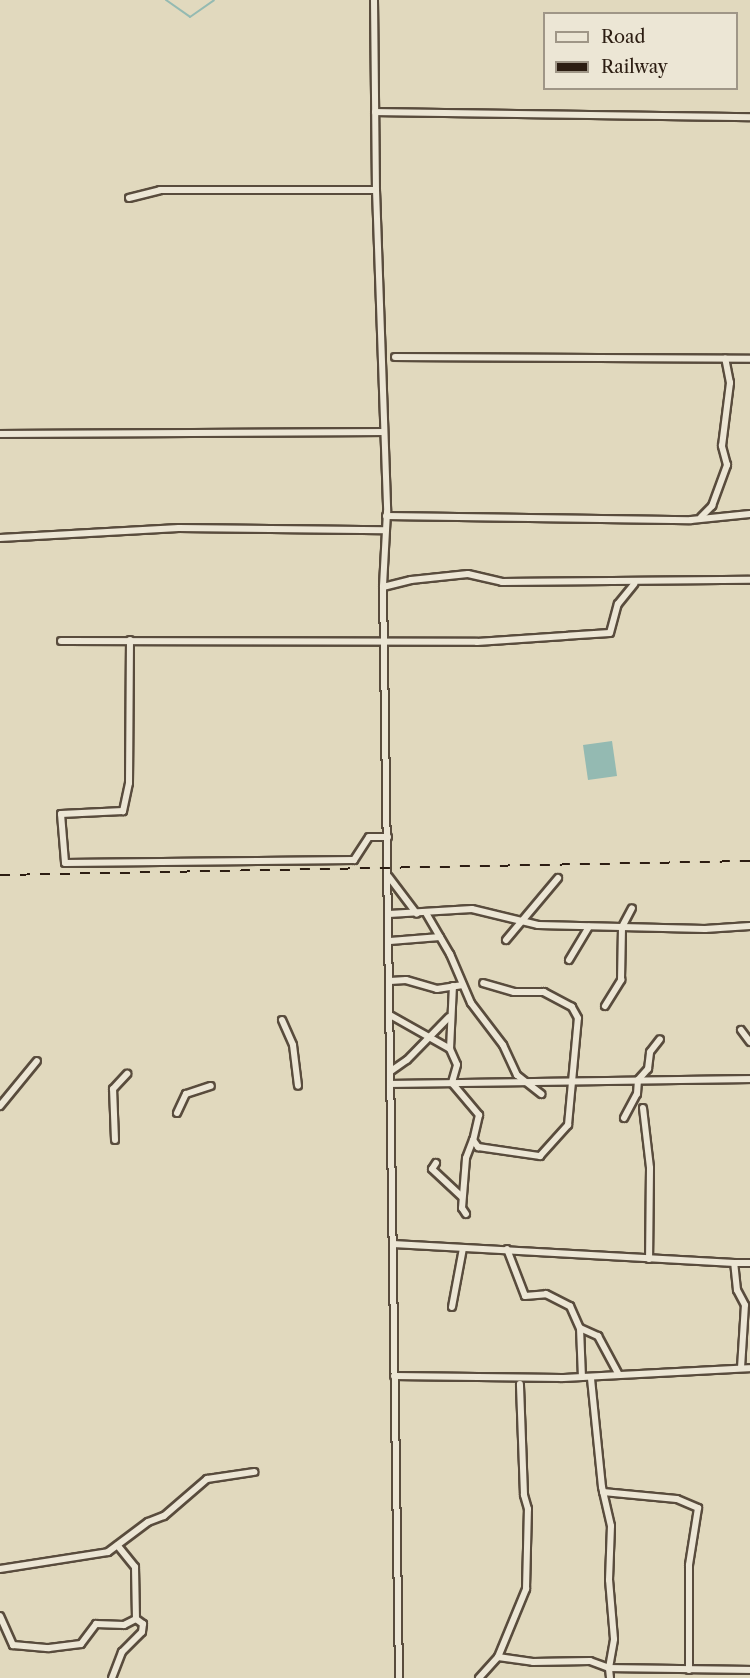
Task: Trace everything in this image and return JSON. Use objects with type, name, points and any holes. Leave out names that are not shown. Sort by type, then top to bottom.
[{"type":"street","points":[[374,0],[376,190],[386,516],[383,587],[399,1678]]},
{"type":"street","points":[[375,112],[750,117]]},
{"type":"street","points":[[129,198],[160,190],[376,190]]},
{"type":"street","points":[[395,357],[750,359]]},
{"type":"street","points":[[700,518],[712,506],[727,465],[723,446],[730,383],[725,358]]},
{"type":"street","points":[[0,434],[384,432]]},
{"type":"street","points":[[386,516],[700,518],[750,514]]},
{"type":"street","points":[[0,538],[179,528],[385,530]]},
{"type":"street","points":[[383,587],[411,580],[468,574],[502,582],[634,584],[655,580],[750,580]]},
{"type":"street","points":[[61,640],[384,639],[477,642],[610,633],[618,604],[634,584]]},
{"type":"street","points":[[130,640],[129,783],[123,811],[61,814],[65,863],[354,860],[369,837],[388,837]]},
{"type":"street","points":[[389,877],[417,914]]},
{"type":"street","points":[[506,940],[558,878]]},
{"type":"street","points":[[605,1006],[621,980],[622,927],[632,908]]},
{"type":"street","points":[[389,914],[426,914],[471,909],[524,921],[589,927],[750,926]]},
{"type":"street","points":[[426,914],[440,937],[471,1003],[503,1045],[523,1083],[541,1094]]},
{"type":"street","points":[[569,960],[589,927]]},
{"type":"street","points":[[390,942],[440,937]]},
{"type":"street","points":[[390,981],[406,980],[437,989],[463,985]]},
{"type":"street","points":[[474,1140],[478,1147],[540,1156],[568,1125],[571,1082],[576,1064],[578,1018],[572,1007],[544,992],[514,992],[483,983]]},
{"type":"street","points":[[452,1083],[457,1065],[450,1049],[449,1017],[453,986]]},
{"type":"street","points":[[390,1015],[430,1035],[450,1049]]},
{"type":"street","points":[[391,1071],[407,1060],[449,1017]]},
{"type":"street","points":[[282,1020],[293,1045],[298,1086]]},
{"type":"street","points":[[741,1030],[750,1042]]},
{"type":"street","points":[[624,1118],[637,1094],[638,1080],[648,1069],[650,1052],[660,1039]]},
{"type":"street","points":[[0,1106],[37,1061]]},
{"type":"street","points":[[115,1140],[113,1089],[127,1074]]},
{"type":"street","points":[[391,1084],[750,1079]]},
{"type":"street","points":[[452,1083],[479,1116],[474,1140],[466,1158],[462,1197],[462,1208],[466,1214]]},
{"type":"street","points":[[177,1113],[186,1094],[211,1086]]},
{"type":"street","points":[[643,1108],[650,1168],[649,1259]]},
{"type":"street","points":[[436,1163],[432,1169],[462,1197]]},
{"type":"street","points":[[393,1244],[750,1263]]},
{"type":"street","points":[[452,1307],[463,1248]]},
{"type":"street","points":[[507,1249],[525,1296],[546,1294],[570,1306],[580,1328],[582,1377]]},
{"type":"street","points":[[734,1263],[737,1290],[745,1305],[741,1368]]},
{"type":"street","points":[[580,1328],[598,1336],[619,1375]]},
{"type":"street","points":[[394,1376],[582,1377],[750,1368]]},
{"type":"street","points":[[591,1379],[603,1492],[611,1526],[609,1580],[614,1639],[609,1668],[610,1678]]},
{"type":"street","points":[[479,1678],[498,1657],[526,1589],[528,1570],[520,1384]]},
{"type":"street","points":[[0,1569],[70,1560],[108,1552],[148,1522],[164,1516],[207,1479],[254,1472]]},
{"type":"street","points":[[603,1492],[677,1499],[698,1508],[689,1565],[689,1670]]},
{"type":"street","points":[[117,1545],[135,1567],[136,1619]]},
{"type":"street","points":[[0,1616],[12,1645],[49,1648],[81,1644],[96,1624],[124,1624],[136,1619]]},
{"type":"street","points":[[112,1678],[123,1652],[142,1632],[143,1624],[136,1619]]},
{"type":"street","points":[[498,1657],[533,1662],[590,1661],[609,1668],[750,1670]]},
{"type":"water","points":[[612,741],[617,776],[588,780],[583,745]]},
{"type":"waterway","points":[[166,0],[190,17],[214,0]]},
{"type":"railway","points":[[0,875],[750,861]]}]
